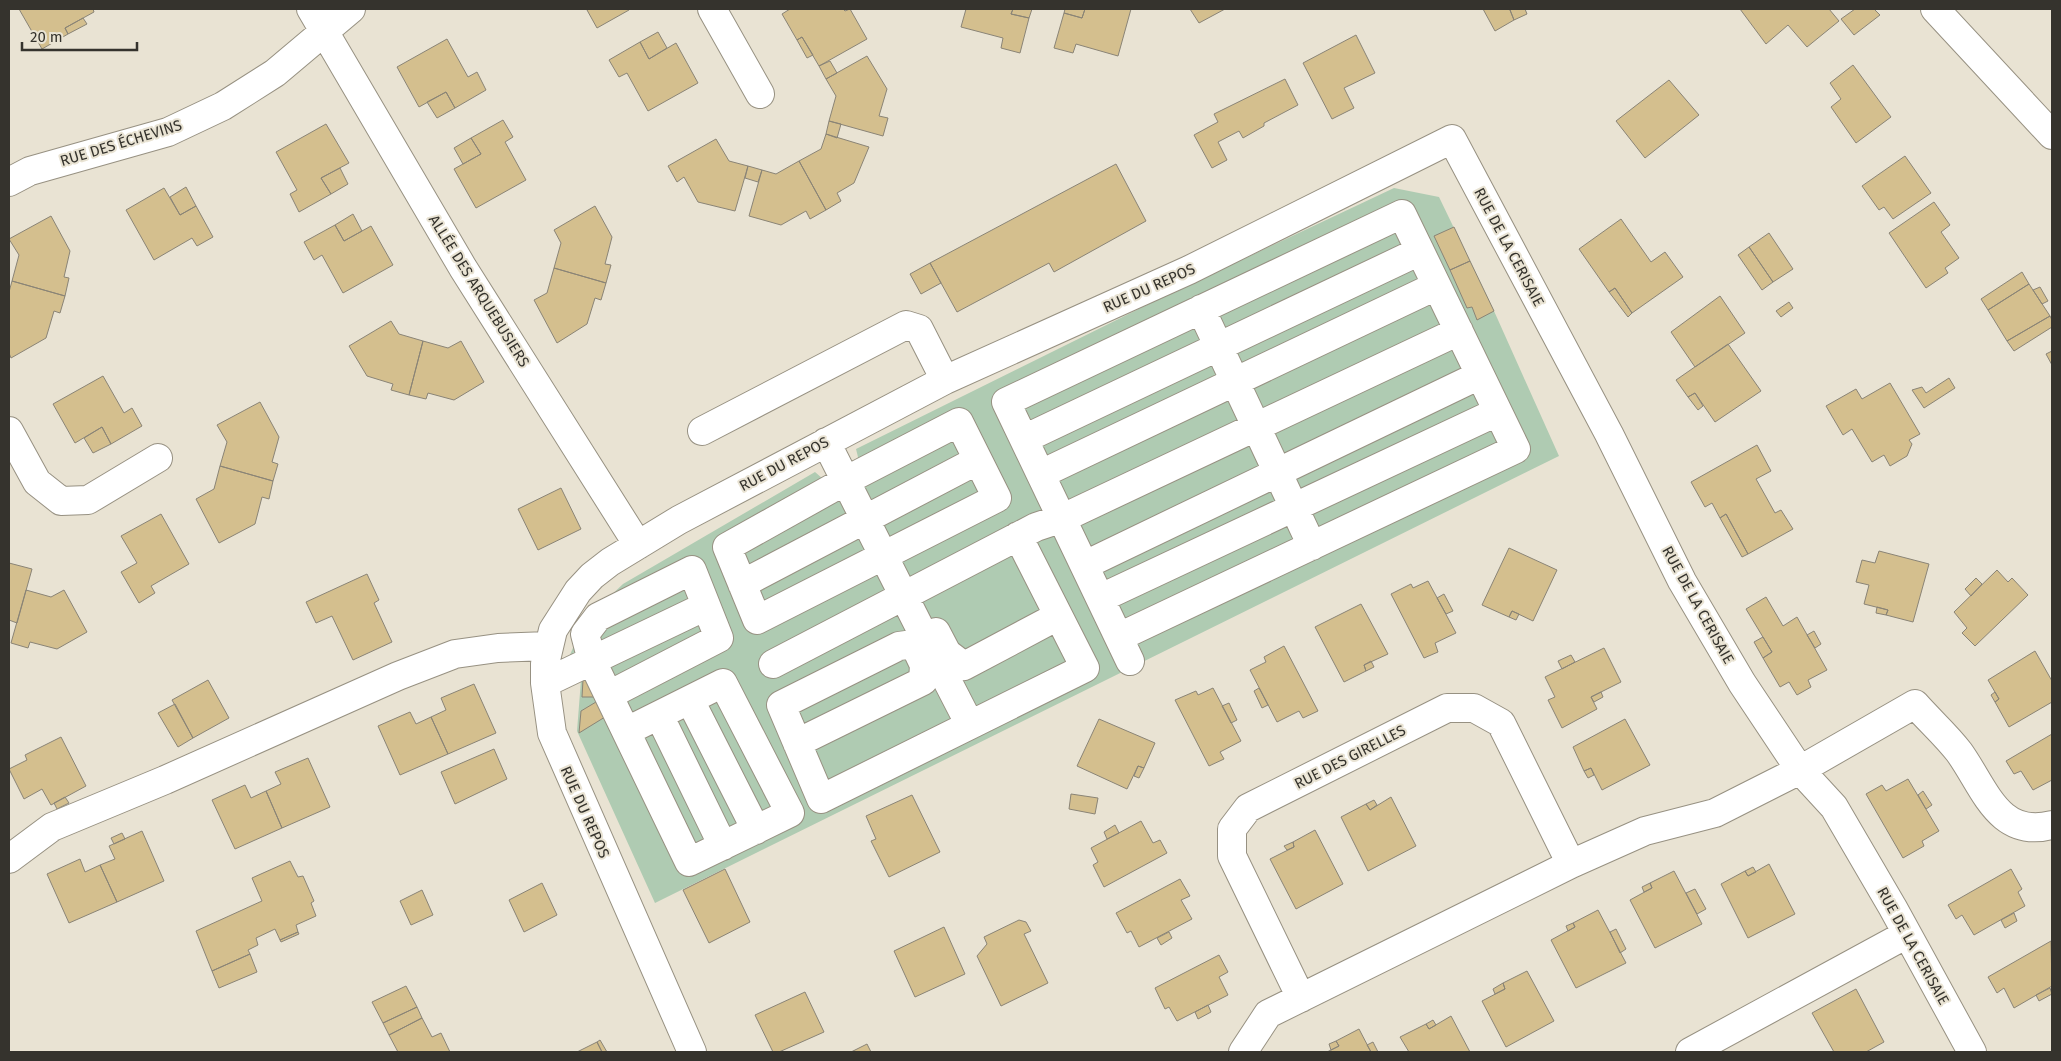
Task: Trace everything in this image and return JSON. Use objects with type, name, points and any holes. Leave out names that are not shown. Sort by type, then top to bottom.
[{"type":"street","name":"ALLÉE DES ARQUEBUSIERS","points":[[311,9],[463,268],[638,546]]},
{"type":"street","name":"RUE DES ÉCHEVINS","points":[[9,182],[30,171],[168,132],[224,106],[275,73],[351,9]]},
{"type":"street","points":[[712,9],[760,94]]},
{"type":"street","points":[[1935,9],[2052,135]]},
{"type":"street","name":"RUE DU REPOS","points":[[692,1052],[552,733],[544,683],[548,646],[553,630],[578,591],[592,576],[679,520],[945,380],[1189,270],[1452,139]]},
{"type":"street","name":"RUE DE LA CERISAIE","points":[[1452,139],[1609,434],[1682,581],[1742,683],[1800,770],[1834,807],[1972,1052]]},
{"type":"street","points":[[1402,214],[1420,251],[1516,449],[1312,546],[1125,649],[1006,402],[1402,214]]},
{"type":"street","points":[[1024,439],[1420,251]]},
{"type":"street","points":[[1041,474],[1436,286]]},
{"type":"street","points":[[1201,309],[1312,546]]},
{"type":"street","points":[[702,431],[906,325],[919,329],[945,380]]},
{"type":"street","points":[[773,664],[1036,527],[1063,518],[1459,331]]},
{"type":"street","points":[[1085,565],[1480,375]]},
{"type":"street","points":[[1100,598],[1498,412]]},
{"type":"street","points":[[959,422],[997,498],[757,620],[728,547],[846,481],[959,422]]},
{"type":"street","points":[[9,432],[38,482],[61,501],[88,500],[158,458]]},
{"type":"street","points":[[826,442],[904,596],[929,652],[970,725]]},
{"type":"street","points":[[742,584],[978,460]]},
{"type":"street","points":[[1018,536],[1085,668],[821,799],[781,705],[899,646],[929,652],[964,666],[1058,616]]},
{"type":"street","points":[[610,695],[718,638],[692,570],[598,617],[585,634],[592,661],[689,862],[790,813],[723,683],[627,731]]},
{"type":"street","points":[[544,683],[706,606]]},
{"type":"street","points":[[9,859],[52,827],[165,780],[398,676],[455,654],[498,648],[548,646]]},
{"type":"street","points":[[797,743],[923,681],[929,652]]},
{"type":"street","points":[[690,700],[756,830]]},
{"type":"street","points":[[1243,1052],[1268,1014],[1571,864],[1645,831],[1715,813],[1800,770],[1915,704],[1958,751],[2001,816],[2020,826],[2039,829],[2052,825]]},
{"type":"street","name":"RUE DES GIRELLES","points":[[1301,998],[1232,856],[1232,829],[1248,808],[1447,708],[1474,708],[1501,724],[1571,864]]},
{"type":"street","points":[[659,715],[723,846]]},
{"type":"street","points":[[1690,1052],[1907,934]]},
{"type":"green space","points":[[1394,188],[1439,197],[1494,311],[1559,456],[655,903],[577,731],[581,680],[569,657],[580,632],[603,603],[623,584],[815,472],[823,479],[856,462],[858,457],[856,449],[1163,297]]},
{"type":"building","points":[[19,9],[93,9],[94,12],[65,28],[68,34],[42,49]]},
{"type":"building","points":[[790,9],[843,9],[845,11],[850,9],[867,39],[819,66],[802,37],[797,40],[782,14]]},
{"type":"building","points":[[966,9],[1013,9],[1011,14],[1029,18],[1020,53],[1001,48],[1003,38],[961,27]]},
{"type":"building","points":[[1013,9],[1032,9],[1029,18],[1011,14]]},
{"type":"building","points":[[1065,9],[1085,9],[1082,18],[1064,13]]},
{"type":"building","points":[[1085,9],[1131,9],[1118,56],[1076,44],[1073,53],[1054,48],[1064,13],[1082,18]]},
{"type":"building","points":[[1190,9],[1225,9],[1199,23]]},
{"type":"building","points":[[1483,9],[1513,9],[1510,10],[1514,20],[1495,31]]},
{"type":"building","points":[[1525,9],[1527,14],[1514,20],[1510,10]]},
{"type":"building","points":[[1740,9],[1829,9],[1839,21],[1807,47],[1788,25],[1766,44]]},
{"type":"building","points":[[1855,9],[1874,9],[1880,15],[1854,35],[1841,19]]},
{"type":"building","points":[[587,10],[629,10],[597,28]]},
{"type":"building","points":[[83,18],[87,24],[68,34],[65,28]]},
{"type":"building","points":[[658,32],[667,48],[649,59],[640,42]]},
{"type":"building","points":[[1356,35],[1375,73],[1344,88],[1354,108],[1332,119],[1303,63]]},
{"type":"building","points":[[802,37],[813,55],[807,58],[797,40]]},
{"type":"building","points":[[447,39],[468,77],[477,72],[486,90],[455,108],[446,92],[419,107],[397,67]]},
{"type":"building","points":[[640,42],[649,59],[676,43],[698,83],[648,111],[627,73],[619,77],[609,60]]},
{"type":"building","points":[[867,56],[887,89],[879,116],[888,118],[883,136],[829,121],[836,96],[826,79]]},
{"type":"building","points":[[830,61],[837,73],[826,79],[819,66]]},
{"type":"building","points":[[1853,65],[1891,117],[1856,143],[1831,107],[1841,99],[1830,83]]},
{"type":"building","points":[[1285,79],[1298,105],[1264,123],[1264,126],[1243,138],[1239,131],[1218,142],[1227,160],[1212,168],[1194,135],[1218,122],[1214,114]]},
{"type":"building","points":[[1669,80],[1699,115],[1645,158],[1616,121]]},
{"type":"building","points":[[446,92],[455,108],[437,118],[427,102]]},
{"type":"building","points":[[503,120],[513,137],[505,142],[526,180],[476,208],[454,169],[481,154],[471,138]]},
{"type":"building","points":[[829,121],[841,124],[837,138],[826,134]]},
{"type":"building","points":[[326,124],[349,163],[321,178],[331,194],[299,212],[290,194],[297,190],[276,152]]},
{"type":"building","points":[[826,134],[869,147],[854,183],[837,193],[841,201],[826,210],[799,161],[821,149]]},
{"type":"building","points":[[471,138],[481,154],[463,164],[454,148]]},
{"type":"building","points":[[716,139],[729,161],[748,166],[735,211],[698,202],[684,177],[677,182],[668,166]]},
{"type":"building","points":[[1905,156],[1931,193],[1893,219],[1884,207],[1879,210],[1862,186]]},
{"type":"building","points":[[799,161],[826,210],[810,219],[806,211],[781,225],[749,216],[762,170],[776,174]]},
{"type":"building","points":[[1116,164],[1146,221],[1054,272],[1049,263],[957,312],[930,263]]},
{"type":"building","points":[[748,166],[762,170],[758,182],[745,178]]},
{"type":"building","points":[[340,168],[348,184],[331,194],[321,178]]},
{"type":"building","points":[[186,187],[196,206],[180,215],[170,197]]},
{"type":"building","points":[[164,188],[180,215],[196,206],[213,237],[197,246],[192,238],[154,260],[126,210]]},
{"type":"building","points":[[1934,202],[1950,225],[1941,232],[1959,258],[1945,268],[1948,273],[1926,288],[1889,233]]},
{"type":"building","points":[[595,206],[612,237],[605,264],[611,265],[606,283],[554,268],[561,243],[554,230]]},
{"type":"building","points":[[353,214],[362,231],[344,241],[335,225]]},
{"type":"building","points":[[51,216],[70,251],[64,277],[69,278],[65,296],[12,281],[19,255],[9,239]]},
{"type":"building","points":[[1621,219],[1651,262],[1665,252],[1683,277],[1632,313],[1615,288],[1609,292],[1579,249]]},
{"type":"building","points":[[335,225],[344,241],[371,226],[393,265],[343,293],[322,255],[314,260],[304,242]]},
{"type":"building","points":[[1454,227],[1470,261],[1450,270],[1434,236]]},
{"type":"building","points":[[1769,233],[1793,269],[1773,282],[1749,247]]},
{"type":"building","points":[[1749,247],[1773,282],[1762,290],[1738,255]]},
{"type":"building","points":[[1470,261],[1494,311],[1477,320],[1472,307],[1467,308],[1450,270]]},
{"type":"building","points":[[930,263],[941,283],[921,294],[910,274]]},
{"type":"building","points":[[554,268],[606,283],[601,300],[595,298],[587,324],[557,343],[534,300],[547,293]]},
{"type":"building","points":[[2022,272],[2029,284],[1988,310],[1981,299]]},
{"type":"building","points":[[12,281],[65,296],[60,313],[54,311],[46,338],[11,358],[9,353],[9,292]]},
{"type":"building","points":[[2029,284],[2050,316],[2007,341],[1988,310]]},
{"type":"building","points":[[2040,287],[2048,301],[2042,304],[2033,290]]},
{"type":"building","points":[[1615,288],[1632,313],[1628,317],[1609,292]]},
{"type":"building","points":[[1720,296],[1745,333],[1695,367],[1671,332]]},
{"type":"building","points":[[1789,302],[1793,308],[1781,317],[1776,311]]},
{"type":"building","points":[[2050,316],[2052,327],[2014,351],[2007,341]]},
{"type":"building","points":[[391,321],[399,334],[423,341],[409,395],[391,390],[393,384],[367,376],[349,346]]},
{"type":"building","points":[[423,341],[448,348],[461,341],[484,382],[454,400],[428,393],[426,399],[409,395]]},
{"type":"building","points":[[1728,344],[1761,391],[1715,422],[1695,393],[1688,397],[1676,380]]},
{"type":"building","points":[[2052,351],[2052,365],[2046,354]]},
{"type":"building","points":[[103,376],[124,413],[132,408],[142,426],[111,444],[102,427],[75,443],[53,404]]},
{"type":"building","points":[[1949,378],[1955,388],[1924,408],[1912,390],[1922,387],[1926,393]]},
{"type":"building","points":[[1890,383],[1920,434],[1909,440],[1912,444],[1907,456],[1890,466],[1884,455],[1872,462],[1852,429],[1843,435],[1826,406],[1856,389],[1862,399]]},
{"type":"building","points":[[1695,393],[1703,406],[1698,410],[1688,397]]},
{"type":"building","points":[[260,402],[279,437],[272,462],[278,464],[273,481],[220,466],[227,442],[217,425]]},
{"type":"building","points":[[102,427],[111,444],[93,453],[84,438]]},
{"type":"building","points":[[1757,445],[1771,471],[1756,479],[1775,513],[1781,510],[1793,529],[1748,554],[1726,514],[1720,518],[1712,503],[1705,507],[1691,482]]},
{"type":"building","points":[[220,466],[273,481],[269,499],[262,497],[255,524],[219,543],[196,499],[214,489]]},
{"type":"building","points":[[561,488],[581,529],[538,550],[518,509]]},
{"type":"building","points":[[161,514],[189,564],[151,586],[155,593],[139,603],[121,572],[137,563],[121,536]]},
{"type":"building","points":[[1726,514],[1748,554],[1742,557],[1720,518]]},
{"type":"building","points":[[1509,548],[1557,570],[1533,621],[1512,611],[1509,617],[1482,605]]},
{"type":"building","points":[[1879,551],[1929,564],[1913,622],[1886,615],[1888,610],[1864,604],[1869,585],[1856,582],[1862,560],[1875,563]]},
{"type":"building","points":[[9,563],[32,569],[17,623],[9,620]]},
{"type":"building","points":[[1997,570],[2008,582],[2012,578],[2028,595],[1975,646],[1962,633],[1967,628],[1954,612]]},
{"type":"building","points":[[367,574],[379,600],[374,603],[392,642],[353,660],[332,616],[316,623],[306,602]]},
{"type":"building","points":[[1976,578],[1982,584],[1971,596],[1965,589]]},
{"type":"building","points":[[1428,581],[1456,633],[1435,643],[1438,652],[1424,658],[1391,594],[1411,584],[1413,588]]},
{"type":"building","points":[[26,590],[51,597],[64,590],[87,632],[57,649],[30,642],[28,648],[11,643]]},
{"type":"building","points":[[1444,594],[1453,611],[1446,614],[1437,598]]},
{"type":"building","points":[[1766,597],[1783,626],[1797,617],[1827,670],[1808,680],[1811,687],[1797,695],[1789,682],[1780,687],[1763,658],[1772,652],[1746,609]]},
{"type":"building","points":[[1361,604],[1388,654],[1364,665],[1366,671],[1344,682],[1315,627]]},
{"type":"building","points":[[1877,607],[1888,610],[1886,615],[1876,613]]},
{"type":"building","points":[[1512,611],[1519,614],[1516,620],[1509,617]]},
{"type":"building","points":[[1814,631],[1821,644],[1815,648],[1807,635]]},
{"type":"building","points":[[1763,637],[1772,652],[1763,658],[1754,642]]},
{"type":"building","points":[[1284,646],[1318,711],[1303,718],[1299,711],[1277,722],[1250,670],[1266,662],[1264,657]]},
{"type":"building","points":[[1604,648],[1621,682],[1591,697],[1597,709],[1562,728],[1548,700],[1555,697],[1545,677]]},
{"type":"building","points":[[2035,651],[2052,681],[2052,702],[2009,727],[1995,702],[1999,699],[1988,680]]},
{"type":"building","points":[[1571,655],[1575,662],[1562,669],[1558,661]]},
{"type":"building","points":[[1371,661],[1374,667],[1366,671],[1364,665]]},
{"type":"building","points":[[208,680],[229,718],[193,738],[172,700]]},
{"type":"building","points":[[583,680],[598,681],[597,697],[582,697]]},
{"type":"building","points":[[474,684],[496,733],[448,754],[431,717],[446,710],[441,698]]},
{"type":"building","points":[[1213,688],[1241,741],[1220,752],[1224,759],[1209,766],[1175,700],[1196,691],[1198,695]]},
{"type":"building","points":[[1259,688],[1268,705],[1262,708],[1254,691]]},
{"type":"building","points":[[1601,692],[1603,697],[1594,702],[1591,697]]},
{"type":"building","points":[[1995,692],[1999,699],[1995,702],[1991,695]]},
{"type":"building","points":[[596,702],[605,717],[579,733],[581,711]]},
{"type":"building","points":[[1229,703],[1237,720],[1231,723],[1222,706]]},
{"type":"building","points":[[175,704],[193,738],[178,747],[158,713]]},
{"type":"building","points":[[410,712],[416,724],[431,717],[448,754],[400,775],[378,726]]},
{"type":"building","points":[[1099,719],[1155,743],[1144,768],[1138,766],[1127,789],[1077,766]]},
{"type":"building","points":[[1625,719],[1650,765],[1602,790],[1591,768],[1584,771],[1573,747]]},
{"type":"building","points":[[2052,734],[2052,780],[2033,790],[2021,771],[2014,774],[2006,761]]},
{"type":"building","points":[[61,737],[86,786],[51,805],[42,789],[24,799],[9,769],[27,760],[25,755]]},
{"type":"building","points":[[494,749],[507,779],[455,804],[441,772]]},
{"type":"building","points":[[308,758],[330,807],[282,828],[266,791],[281,784],[275,772]]},
{"type":"building","points":[[1138,766],[1144,768],[1139,778],[1134,776]]},
{"type":"building","points":[[1591,768],[1594,775],[1588,778],[1584,771]]},
{"type":"building","points":[[1908,779],[1939,831],[1922,841],[1924,846],[1903,858],[1866,794],[1882,785],[1886,791]]},
{"type":"building","points":[[245,785],[251,798],[266,791],[282,828],[235,849],[212,800]]},
{"type":"building","points":[[1923,791],[1932,805],[1926,809],[1918,795]]},
{"type":"building","points":[[1071,794],[1098,798],[1095,814],[1069,809]]},
{"type":"building","points":[[912,795],[940,852],[889,877],[871,841],[876,839],[866,816]]},
{"type":"building","points":[[65,797],[69,803],[57,809],[54,803]]},
{"type":"building","points":[[1391,797],[1416,846],[1368,871],[1341,817],[1366,804],[1370,810]]},
{"type":"building","points":[[1374,800],[1377,805],[1370,810],[1366,804]]},
{"type":"building","points":[[1141,821],[1153,843],[1160,840],[1167,853],[1104,887],[1093,865],[1098,862],[1091,848]]},
{"type":"building","points":[[1115,825],[1119,833],[1107,839],[1104,832]]},
{"type":"building","points":[[1315,830],[1343,884],[1296,909],[1270,859],[1294,847],[1293,842]]},
{"type":"building","points":[[142,831],[164,881],[117,902],[100,865],[115,859],[109,846]]},
{"type":"building","points":[[122,833],[125,839],[114,844],[111,838]]},
{"type":"building","points":[[1293,842],[1294,847],[1287,850],[1284,846]]},
{"type":"building","points":[[80,859],[85,872],[100,865],[117,902],[69,923],[47,874]]},
{"type":"building","points":[[290,861],[298,877],[303,876],[314,901],[311,903],[316,916],[296,925],[298,932],[280,940],[275,929],[256,938],[258,945],[248,950],[250,954],[212,971],[196,931],[262,901],[252,878]]},
{"type":"building","points":[[1769,864],[1795,914],[1748,938],[1721,884],[1745,871],[1748,876]]},
{"type":"building","points":[[1753,867],[1756,872],[1748,876],[1745,871]]},
{"type":"building","points":[[725,869],[750,922],[709,943],[683,890]]},
{"type":"building","points":[[2011,869],[2022,889],[2018,892],[2025,906],[1974,935],[1962,915],[1956,919],[1948,905]]},
{"type":"building","points":[[1674,871],[1702,924],[1655,948],[1630,900],[1652,888],[1650,883]]},
{"type":"building","points":[[1180,879],[1190,896],[1181,900],[1192,919],[1139,947],[1131,931],[1127,933],[1116,913]]},
{"type":"building","points":[[542,883],[557,915],[524,932],[509,900]]},
{"type":"building","points":[[1650,883],[1652,888],[1644,892],[1642,887]]},
{"type":"building","points":[[1695,889],[1706,909],[1697,914],[1686,893]]},
{"type":"building","points":[[422,890],[433,915],[411,925],[400,901]]},
{"type":"building","points":[[1598,910],[1626,963],[1576,988],[1551,940],[1575,927],[1573,923]]},
{"type":"building","points":[[2014,913],[2017,921],[2005,928],[2001,920]]},
{"type":"building","points":[[1019,920],[1026,922],[1031,931],[1024,934],[1048,983],[1001,1006],[977,956],[987,944],[984,937]]},
{"type":"building","points":[[1573,923],[1575,927],[1568,931],[1566,926]]},
{"type":"building","points":[[944,927],[965,974],[915,997],[894,951]]},
{"type":"building","points":[[1616,929],[1626,949],[1620,953],[1610,932]]},
{"type":"building","points":[[298,932],[299,934],[281,942],[280,940]]},
{"type":"building","points":[[1169,932],[1172,938],[1161,945],[1157,938]]},
{"type":"building","points":[[2051,941],[2052,986],[2014,1008],[2004,988],[1997,993],[1988,977]]},
{"type":"building","points":[[250,954],[257,972],[219,988],[212,971]]},
{"type":"building","points":[[1219,955],[1228,972],[1219,977],[1228,995],[1177,1021],[1169,1007],[1165,1009],[1155,988]]},
{"type":"building","points":[[1527,971],[1554,1021],[1506,1047],[1482,1001],[1505,989],[1503,983]]},
{"type":"building","points":[[1503,983],[1505,989],[1495,994],[1493,989]]},
{"type":"building","points":[[406,986],[417,1007],[383,1023],[372,1002]]},
{"type":"building","points":[[2050,988],[2052,994],[2039,1001],[2036,995]]},
{"type":"building","points":[[1856,989],[1884,1042],[1866,1052],[1834,1052],[1812,1013]]},
{"type":"building","points":[[805,992],[824,1032],[779,1052],[773,1052],[755,1015]]},
{"type":"building","points":[[1208,1005],[1211,1012],[1198,1019],[1195,1012]]},
{"type":"building","points":[[417,1007],[422,1018],[389,1035],[383,1023]]},
{"type":"building","points":[[1451,1016],[1470,1052],[1409,1052],[1400,1037],[1426,1024],[1429,1029]]},
{"type":"building","points":[[422,1018],[432,1037],[441,1033],[450,1052],[398,1052],[389,1035]]},
{"type":"building","points":[[1433,1020],[1436,1025],[1429,1029],[1426,1024]]},
{"type":"building","points":[[1359,1029],[1371,1052],[1327,1052],[1339,1046],[1336,1041]]},
{"type":"building","points":[[600,1040],[607,1052],[602,1052],[597,1042]]},
{"type":"building","points":[[1336,1041],[1339,1046],[1331,1050],[1329,1044]]},
{"type":"building","points":[[597,1042],[602,1052],[577,1052]]},
{"type":"building","points":[[1373,1042],[1378,1052],[1371,1052],[1367,1045]]},
{"type":"building","points":[[867,1044],[871,1052],[851,1052]]}]
